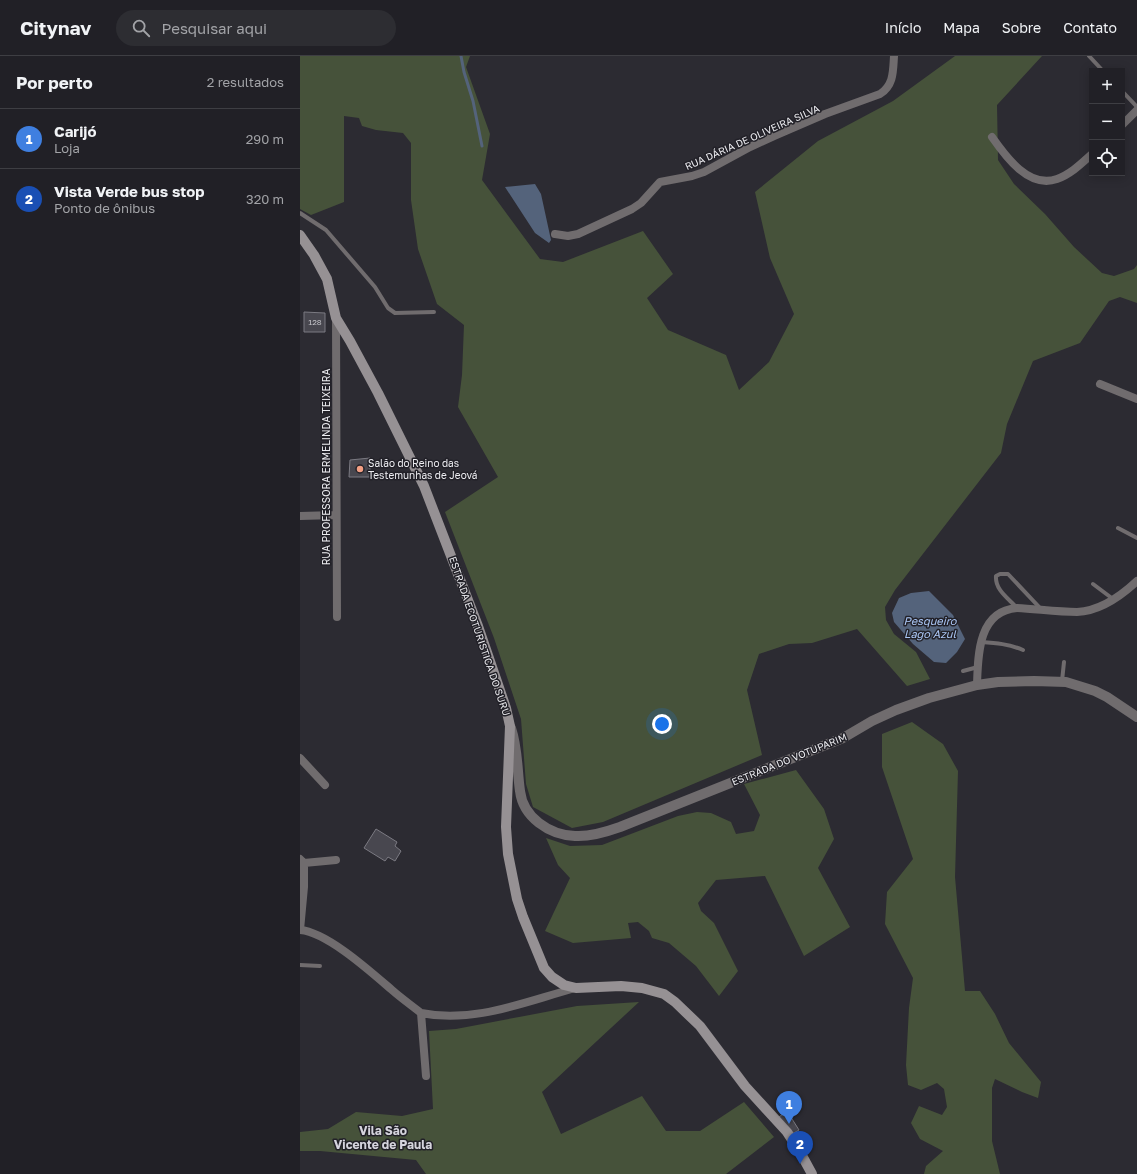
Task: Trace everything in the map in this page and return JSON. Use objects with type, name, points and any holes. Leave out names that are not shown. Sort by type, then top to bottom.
[{"type":"main road","name":"ESTRADA ECOTURISTICA DO SURU","points":[[300,235],[314,255],[327,279],[336,318],[378,393],[424,486],[478,626],[506,708],[510,726],[506,827],[508,854],[513,882],[523,917],[544,968],[552,977],[564,985],[576,988],[621,986],[642,988],[664,994],[675,1002],[700,1026],[746,1086],[787,1132],[812,1174]]},
{"type":"street","name":"RUA DÁRIA DE OLIVEIRA SILVA","points":[[555,234],[568,236],[578,234],[632,208],[641,202],[660,182],[692,176],[704,172],[774,136],[825,114],[880,94],[887,90],[890,85],[894,56]]},
{"type":"street","points":[[1125,122],[1137,109]]},
{"type":"street","points":[[992,137],[1002,151],[1017,166],[1035,179],[1041,181],[1056,179],[1066,174],[1089,156]]},
{"type":"street","name":"RUA PROFESSORA ERMELINDA TEIXEIRA","points":[[336,318],[336,617]]},
{"type":"street","points":[[1100,384],[1137,399]]},
{"type":"street","points":[[300,516],[336,515]]},
{"type":"street","points":[[976,685],[981,642],[986,627],[1000,612],[1009,608],[1017,608],[1078,612],[1091,609],[1113,600],[1122,595],[1137,581]]},
{"type":"street","name":"ESTRADA DO VOTUPARIM","points":[[510,726],[516,749],[520,792],[526,809],[536,821],[547,828],[565,835],[576,836],[606,832],[630,823],[843,738],[872,721],[896,710],[929,698],[976,685],[1034,681],[1062,682],[1082,686],[1095,691],[1107,697],[1137,717]]},
{"type":"street","points":[[300,758],[325,785]]},
{"type":"street","points":[[336,860],[302,861],[304,887],[300,930],[327,940],[364,965],[421,1013],[449,1016],[495,1011],[576,988]]},
{"type":"street","points":[[421,1013],[426,1076]]},
{"type":"lane","points":[[1089,56],[1100,68]]},
{"type":"lane","points":[[1125,95],[1137,109]]},
{"type":"lane","points":[[300,213],[326,230],[376,287],[391,312],[395,314],[434,312]]},
{"type":"lane","points":[[1118,528],[1137,538]]},
{"type":"lane","points":[[1017,608],[998,588],[996,576],[1000,574],[1008,574],[1041,609]]},
{"type":"lane","points":[[1093,584],[1113,600]]},
{"type":"lane","points":[[981,642],[1003,643],[1023,650]]},
{"type":"lane","points":[[1062,682],[1064,662]]},
{"type":"lane","points":[[963,671],[978,668]]},
{"type":"lane","points":[[300,965],[320,966]]},
{"type":"green space","points":[[300,56],[470,56],[466,67],[490,134],[482,180],[540,259],[563,262],[643,231],[673,274],[647,298],[668,330],[726,355],[739,390],[769,362],[794,314],[770,258],[755,192],[818,141],[893,101],[955,56],[1042,56],[997,105],[998,160],[1014,184],[1045,214],[1074,247],[1102,273],[1114,276],[1134,269],[1137,265],[1137,303],[1120,297],[1109,301],[1080,343],[1033,361],[1007,424],[1001,453],[895,590],[885,607],[886,620],[894,634],[916,652],[930,679],[907,686],[857,629],[812,643],[789,644],[759,654],[747,690],[762,755],[603,822],[572,828],[533,807],[526,784],[521,719],[494,638],[445,512],[498,477],[458,407],[462,375],[464,325],[437,304],[418,249],[411,200],[411,143],[403,133],[376,130],[362,126],[359,118],[344,116],[344,202],[311,215],[300,209]]},
{"type":"green space","points":[[912,722],[943,744],[958,771],[955,877],[965,991],[980,991],[995,1014],[1009,1043],[1041,1082],[1038,1098],[995,1079],[992,1088],[992,1141],[1000,1174],[924,1174],[926,1166],[943,1151],[920,1139],[911,1123],[919,1106],[942,1115],[947,1107],[944,1089],[937,1083],[921,1090],[908,1085],[906,1065],[909,1008],[913,978],[885,924],[887,892],[913,859],[882,767],[882,734]]},
{"type":"green space","points":[[796,770],[824,809],[834,839],[818,868],[850,927],[804,956],[765,876],[716,880],[698,903],[701,911],[714,923],[738,971],[719,996],[696,966],[669,943],[652,938],[649,931],[638,922],[628,923],[631,938],[573,943],[545,931],[570,878],[558,865],[546,838],[570,846],[602,845],[678,816],[697,812],[711,813],[731,822],[736,834],[754,831],[760,815],[744,784]]},
{"type":"green space","points":[[639,1002],[542,1092],[561,1134],[642,1096],[666,1131],[700,1131],[744,1102],[774,1137],[726,1174],[426,1174],[416,1160],[320,1151],[300,1151],[300,1132],[328,1129],[356,1112],[402,1116],[433,1109],[429,1031],[456,1029],[577,1006]]},
{"type":"water","points":[[535,184],[541,194],[551,240],[549,243],[535,233],[505,187]]},
{"type":"water","name":"Pesqueiro Lago Azul","points":[[929,591],[953,615],[965,639],[957,652],[946,663],[934,662],[913,644],[894,622],[892,613],[899,598],[911,593]]},
{"type":"building","points":[[304,312],[325,313],[325,332],[304,332]]},
{"type":"building","name":"Salão do Reino das Testemunhas de Jeová","points":[[370,458],[370,477],[349,477],[350,460]]},
{"type":"building","points":[[376,829],[397,842],[395,846],[401,851],[395,861],[388,857],[385,861],[364,848]]},
{"type":"building","points":[[787,1111],[799,1130],[792,1134],[779,1117]]},
{"type":"waterway","points":[[461,56],[464,72],[473,101],[482,146]]},
{"type":"place","name":"Salão do Reino das Testemunhas de Jeová","points":[[360,469]]},
{"type":"place","name":"Carijó","points":[[789,1124]]},
{"type":"place","name":"Vista Verde bus stop","points":[[800,1164]]},
{"type":"district","name":"Vila São Vicente de Paula","points":[[383,1137]]}]
